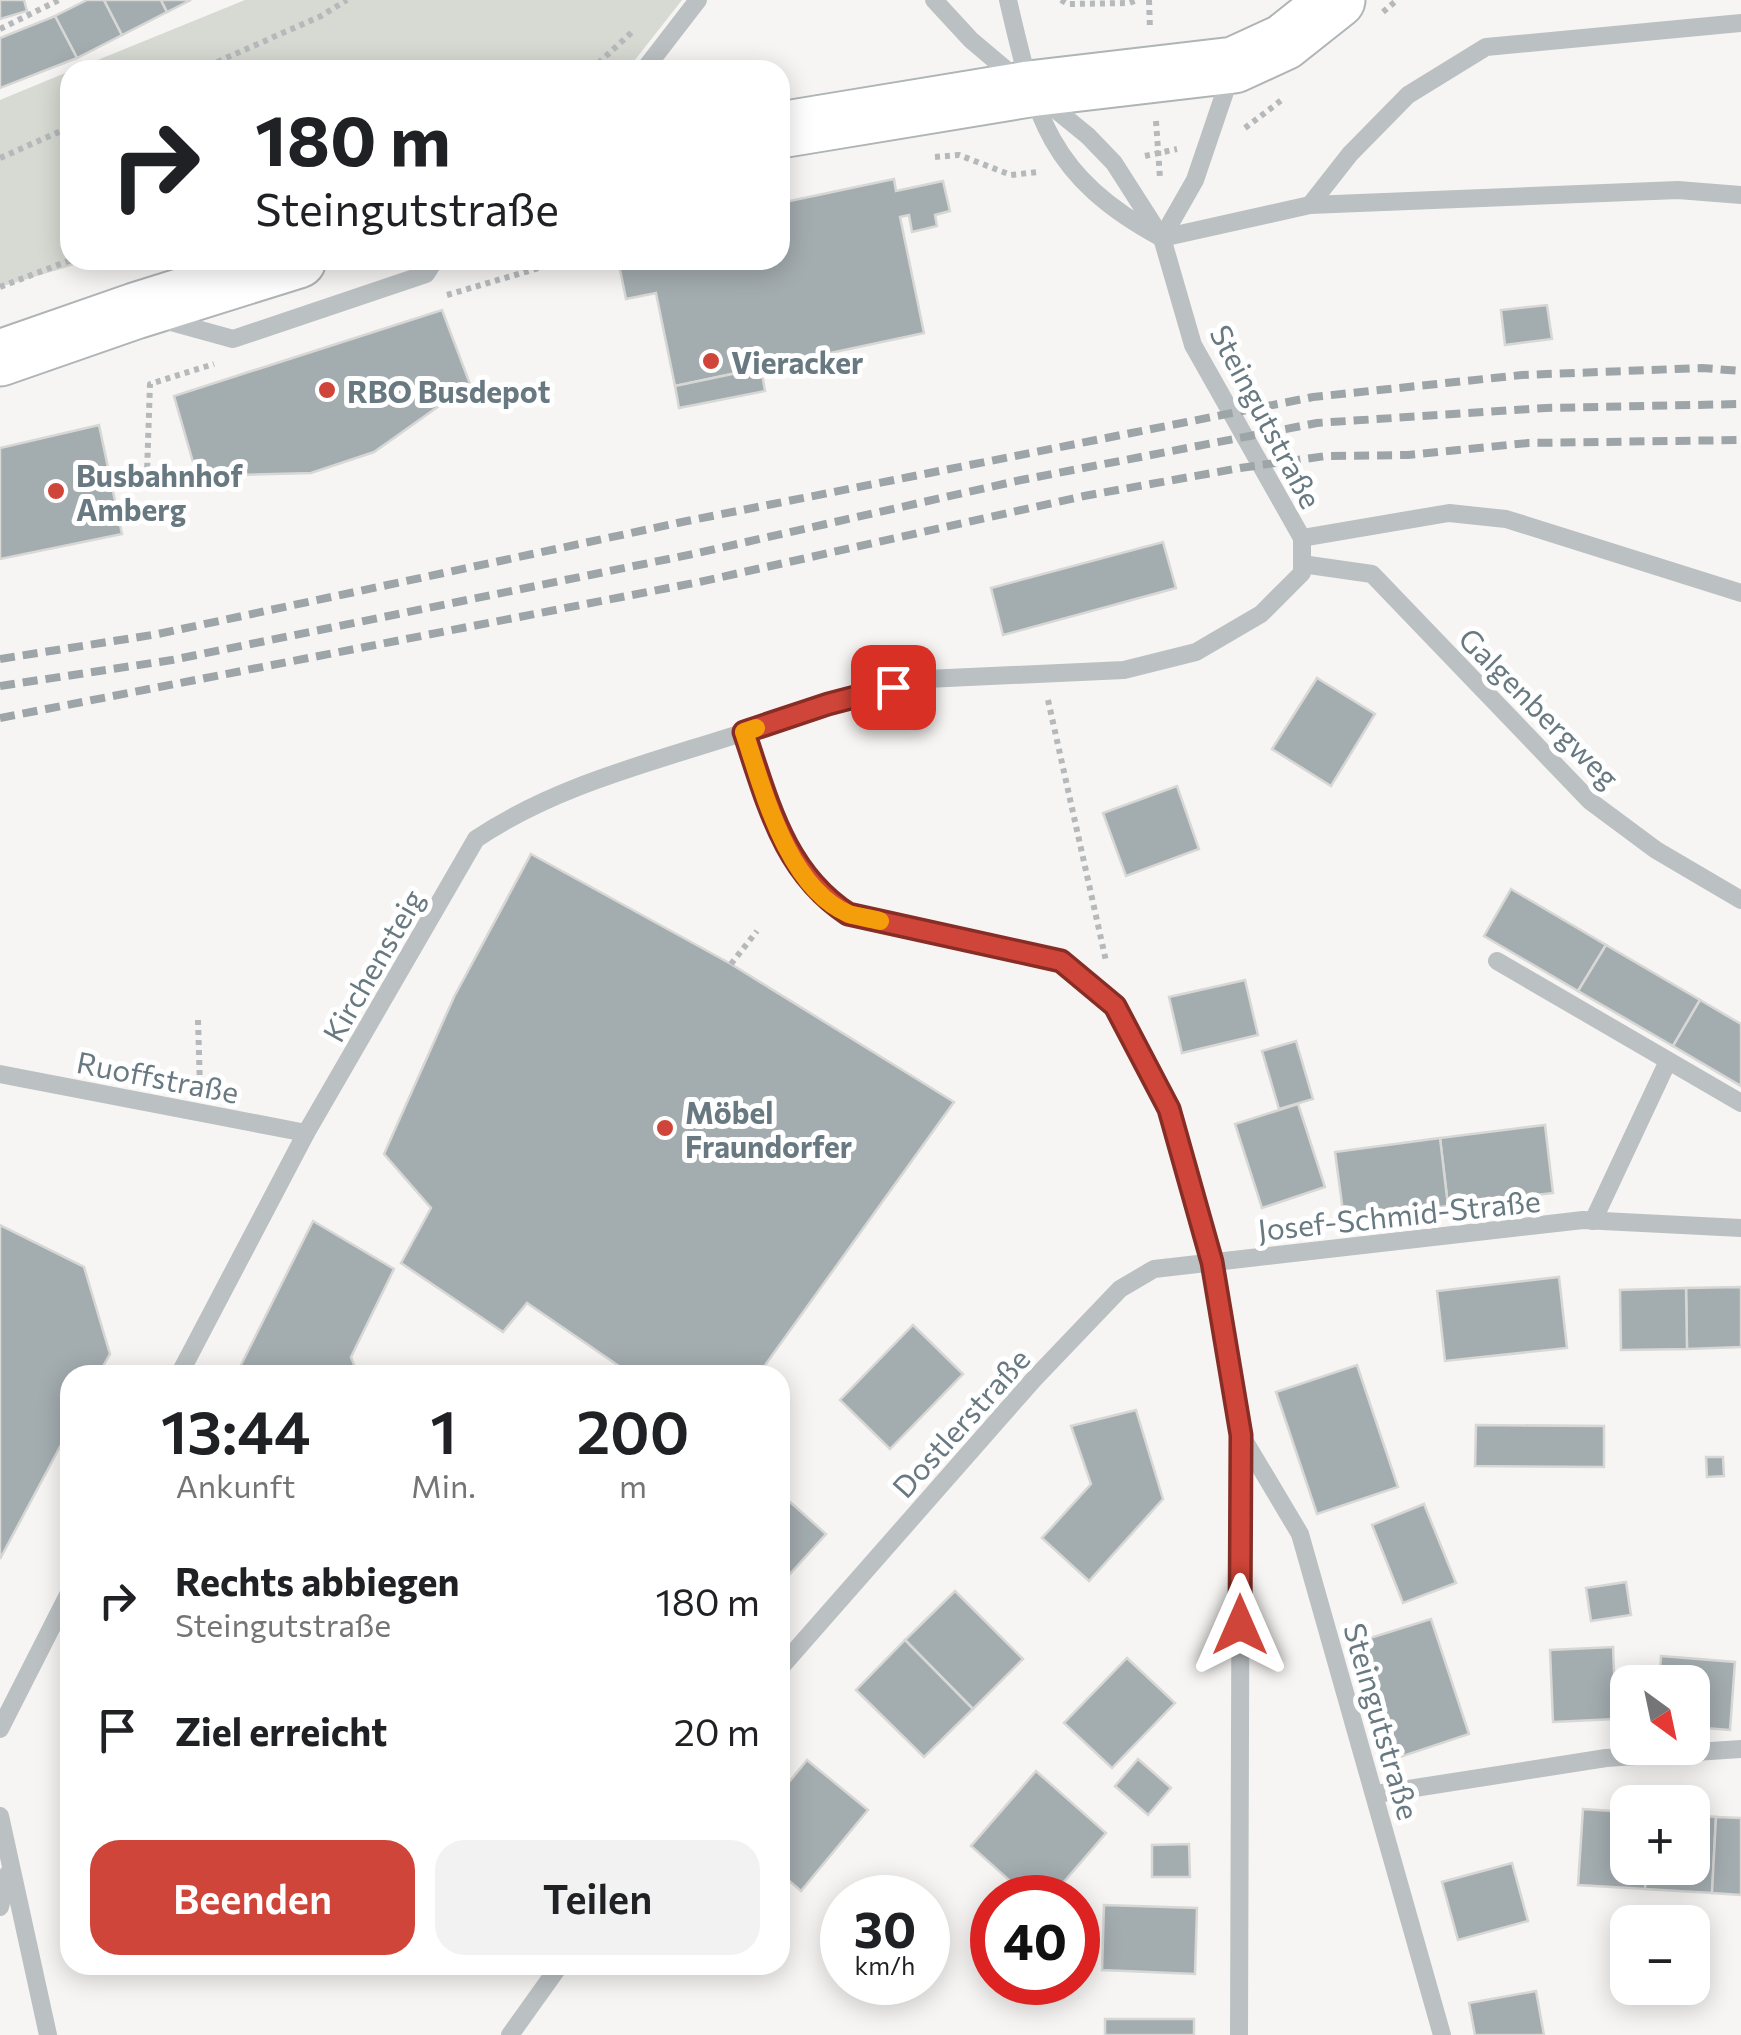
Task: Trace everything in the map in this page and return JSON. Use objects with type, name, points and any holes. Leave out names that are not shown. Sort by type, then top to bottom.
[{"type":"main road","points":[[790,128],[1029,90],[1234,65],[1284,42],[1327,5]]},
{"type":"main road","points":[[0,358],[266,270]]},
{"type":"street","points":[[652,60],[698,0]]},
{"type":"street","name":"Steingutstraße","points":[[934,0],[971,40],[1088,136],[1114,163],[1162,238],[1193,345],[1302,538],[1302,564]]},
{"type":"street","points":[[1008,0],[1029,90],[1046,130],[1070,168],[1123,214],[1162,238],[1310,205],[1678,190],[1741,195]]},
{"type":"street","points":[[1310,205],[1350,154],[1408,95],[1486,48],[1741,24]]},
{"type":"street","points":[[1162,238],[1188,194],[1210,142],[1234,65]]},
{"type":"street","points":[[134,311],[233,339],[429,270]]},
{"type":"street","points":[[1302,538],[1449,513],[1506,519],[1741,593]]},
{"type":"street","points":[[744,732],[828,704],[926,679],[1124,670],[1196,652],[1261,614],[1302,573],[1302,564]]},
{"type":"street","name":"Galgenbergweg","points":[[1302,564],[1372,574],[1590,801],[1656,850],[1741,900]]},
{"type":"street","name":"Steingutstraße","points":[[744,732],[784,843],[822,897],[848,914],[1061,961],[1115,1006],[1169,1109],[1212,1262],[1241,1435],[1239,2035]]},
{"type":"street","name":"Kirchensteig","points":[[184,1365],[306,1132],[476,839],[551,796],[744,732]]},
{"type":"street","points":[[1496,961],[1741,1103]]},
{"type":"street","points":[[1593,1220],[1668,1061]]},
{"type":"street","name":"Ruoffstraße","points":[[0,1074],[306,1132]]},
{"type":"street","name":"Josef-Schmid-Straße","points":[[1212,1262],[1593,1220],[1741,1228]]},
{"type":"street","name":"Dostlerstraße","points":[[790,1657],[1034,1379],[1120,1289],[1154,1269],[1212,1262]]},
{"type":"street","name":"Steingutstraße","points":[[1241,1435],[1300,1534],[1442,2035]]},
{"type":"street","points":[[0,1728],[60,1610]]},
{"type":"street","points":[[1376,1794],[1606,1758],[1741,1749]]},
{"type":"street","points":[[0,1816],[48,2035]]},
{"type":"street","points":[[0,1906],[10,1869]]},
{"type":"street","points":[[510,2035],[553,1975]]},
{"type":"path","points":[[0,29],[60,0]]},
{"type":"path","points":[[222,60],[321,16],[347,0]]},
{"type":"path","points":[[1061,0],[1068,4],[1131,1]]},
{"type":"path","points":[[1210,142],[1239,132],[1296,90]]},
{"type":"path","points":[[0,158],[60,131]]},
{"type":"path","points":[[924,159],[960,154],[1011,175],[1070,168]]},
{"type":"path","points":[[0,287],[60,264]]},
{"type":"path","points":[[44,496],[147,472]]},
{"type":"path","points":[[1041,673],[1115,1006]]},
{"type":"path","points":[[731,964],[757,931]]},
{"type":"path","points":[[198,1020],[201,1113]]},
{"type":"shaded area","points":[[245,0],[682,0],[635,60],[98,60]]},
{"type":"shaded area","points":[[60,75],[60,269],[0,287],[0,100]]},
{"type":"building","points":[[0,0],[24,0],[27,11],[0,19]]},
{"type":"building","points":[[87,0],[104,0],[122,35],[77,58],[55,16]]},
{"type":"building","points":[[104,0],[161,0],[167,12],[122,35]]},
{"type":"building","points":[[161,0],[191,0],[167,12]]},
{"type":"building","points":[[55,16],[77,58],[60,60],[60,65],[0,88],[0,38]]},
{"type":"building","points":[[894,179],[896,191],[943,181],[950,211],[935,215],[937,226],[912,232],[909,215],[900,217],[924,333],[675,386],[656,293],[626,299],[620,270],[790,270],[790,201]]},
{"type":"building","points":[[1547,305],[1552,339],[1505,345],[1501,310]]},
{"type":"building","name":"RBO Busdepot","points":[[442,310],[470,384],[374,452],[311,473],[197,476],[174,396]]},
{"type":"building","points":[[761,368],[765,391],[679,408],[675,386]]},
{"type":"building","name":"Busbahnhof Amberg","points":[[99,425],[122,534],[0,559],[0,448]]},
{"type":"building","points":[[1163,542],[1176,588],[1003,635],[991,588]]},
{"type":"building","points":[[1317,678],[1375,714],[1331,786],[1272,749]]},
{"type":"building","points":[[1177,786],[1199,849],[1126,876],[1103,813]]},
{"type":"building","name":"Möbel Fraundorfer","points":[[531,854],[731,964],[954,1102],[765,1365],[617,1365],[527,1303],[503,1332],[401,1263],[431,1208],[384,1154],[454,997]]},
{"type":"building","points":[[1511,889],[1606,945],[1578,991],[1484,936]]},
{"type":"building","points":[[1606,945],[1700,1000],[1673,1046],[1578,991]]},
{"type":"building","points":[[1245,980],[1258,1035],[1182,1053],[1169,997]]},
{"type":"building","points":[[1700,1000],[1741,1024],[1741,1086],[1673,1046]]},
{"type":"building","points":[[1296,1041],[1313,1099],[1279,1109],[1262,1051]]},
{"type":"building","points":[[1298,1104],[1325,1187],[1262,1208],[1235,1124]]},
{"type":"building","points":[[1545,1125],[1553,1193],[1448,1206],[1440,1138]]},
{"type":"building","points":[[1440,1138],[1448,1206],[1344,1219],[1335,1152]]},
{"type":"building","points":[[313,1221],[394,1269],[351,1357],[354,1365],[241,1365]]},
{"type":"building","points":[[0,1225],[84,1267],[110,1354],[104,1365],[60,1365],[60,1447],[0,1559]]},
{"type":"building","points":[[1559,1277],[1567,1348],[1445,1361],[1437,1291]]},
{"type":"building","points":[[1741,1287],[1741,1347],[1687,1349],[1686,1288]]},
{"type":"building","points":[[1686,1288],[1687,1349],[1621,1350],[1620,1290]]},
{"type":"building","points":[[913,1325],[963,1374],[890,1449],[840,1400]]},
{"type":"building","points":[[1357,1365],[1398,1487],[1317,1514],[1276,1392]]},
{"type":"building","points":[[1136,1410],[1163,1499],[1089,1581],[1042,1538],[1091,1484],[1071,1426]]},
{"type":"building","points":[[1476,1425],[1604,1426],[1604,1467],[1475,1466]]},
{"type":"building","points":[[1706,1457],[1723,1457],[1724,1476],[1707,1477]]},
{"type":"building","points":[[790,1502],[826,1534],[790,1574]]},
{"type":"building","points":[[1424,1504],[1456,1583],[1403,1603],[1372,1525]]},
{"type":"building","points":[[1626,1582],[1631,1615],[1591,1621],[1586,1588]]},
{"type":"building","points":[[955,1591],[1023,1659],[973,1709],[905,1640]]},
{"type":"building","points":[[1431,1619],[1469,1734],[1391,1760],[1354,1643]]},
{"type":"building","points":[[905,1640],[973,1709],[924,1757],[856,1690]]},
{"type":"building","points":[[1613,1647],[1610,1719],[1553,1722],[1550,1650]]},
{"type":"building","points":[[1661,1656],[1735,1662],[1730,1730],[1710,1728],[1710,1665],[1660,1665]]},
{"type":"building","points":[[1127,1658],[1175,1703],[1112,1768],[1064,1723]]},
{"type":"building","points":[[1138,1759],[1171,1788],[1148,1815],[1115,1786]]},
{"type":"building","points":[[807,1760],[868,1810],[801,1891],[790,1882],[790,1781]]},
{"type":"building","points":[[1036,1771],[1106,1833],[1070,1875],[1003,1875],[971,1846]]},
{"type":"building","points":[[1583,1809],[1610,1811],[1610,1885],[1645,1885],[1645,1889],[1578,1885]]},
{"type":"building","points":[[1710,1816],[1716,1817],[1712,1893],[1645,1889],[1645,1885],[1710,1885]]},
{"type":"building","points":[[1716,1817],[1741,1818],[1741,1895],[1712,1893]]},
{"type":"building","points":[[1189,1844],[1190,1877],[1152,1877],[1152,1845]]},
{"type":"building","points":[[1512,1863],[1528,1921],[1458,1940],[1442,1882]]},
{"type":"building","points":[[1104,1905],[1197,1908],[1195,1974],[1102,1970]]},
{"type":"building","points":[[1536,1991],[1544,2035],[1475,2035],[1469,2003]]},
{"type":"building","points":[[1105,2019],[1194,2019],[1194,2035],[1105,2035]]},
{"type":"railway","points":[[0,659],[158,634],[687,521],[1313,397],[1522,375],[1702,368],[1741,371]]},
{"type":"railway","points":[[0,686],[172,660],[693,554],[1021,480],[1317,423],[1546,408],[1741,404]]},
{"type":"railway","points":[[0,718],[699,582],[1084,496],[1240,468],[1326,456],[1408,455],[1528,443],[1741,440]]},
{"type":"slow traffic","points":[[756,728],[744,732],[784,843],[822,897],[848,914],[880,921]]},
{"type":"place","name":"Vieracker","points":[[711,361]]},
{"type":"place","name":"RBO Busdepot","points":[[327,390]]},
{"type":"place","name":"Busbahnhof Amberg","points":[[56,491]]},
{"type":"place","name":"Möbel Fraundorfer","points":[[665,1128]]},
{"type":"route","points":[[893,687],[744,732],[773,818],[784,843],[822,897],[848,914],[1061,961],[1115,1006],[1169,1109],[1212,1262],[1241,1435],[1240,1625]]}]
